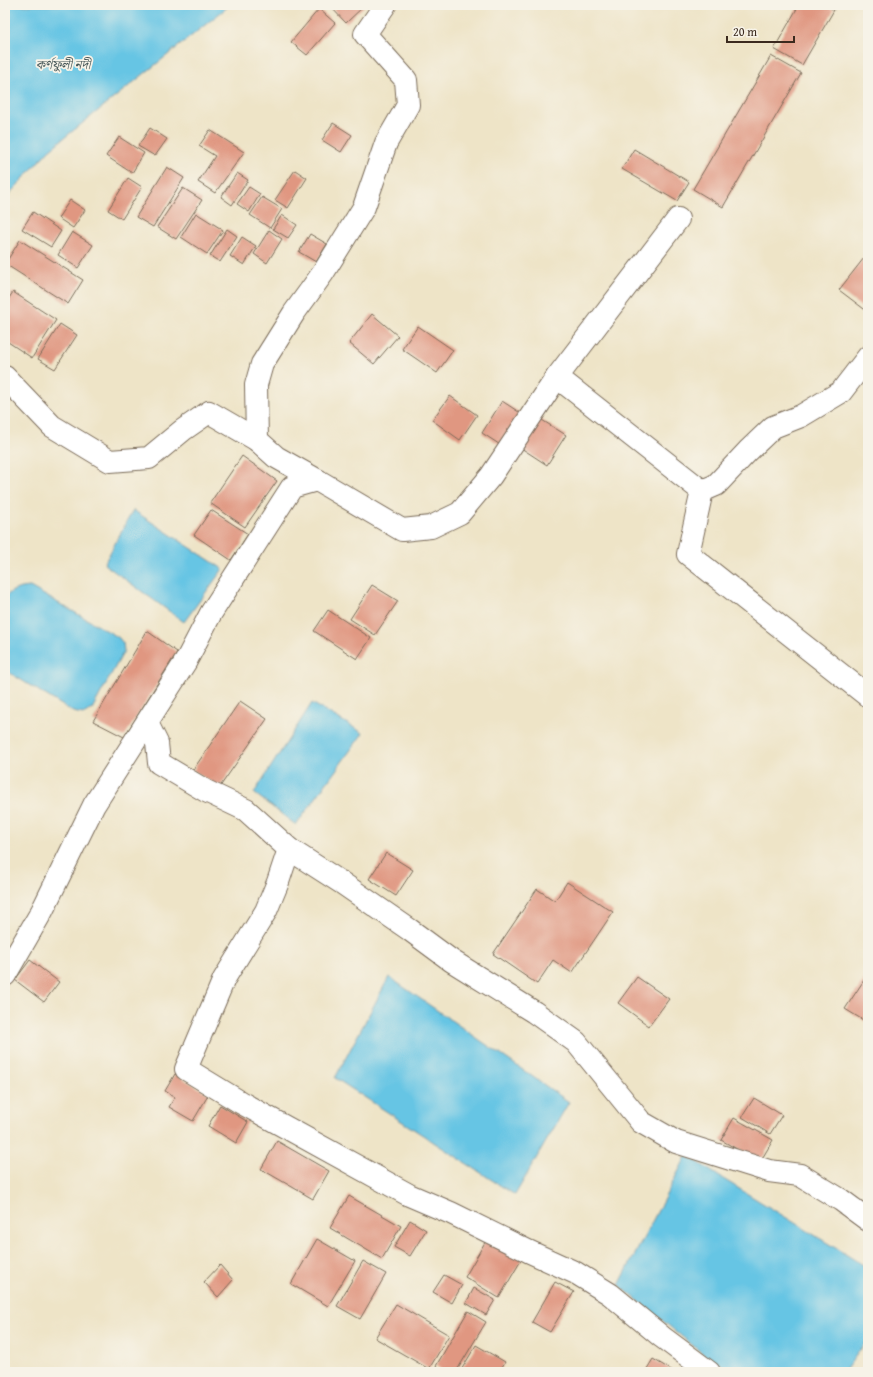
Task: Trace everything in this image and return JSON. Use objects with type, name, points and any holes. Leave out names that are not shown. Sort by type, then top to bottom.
[{"type":"street","points":[[257,440],[256,385],[262,364],[294,313],[323,273],[364,207],[386,143],[408,105],[406,80],[365,34],[385,5]]},
{"type":"street","points":[[5,377],[52,426],[110,461],[149,458],[183,430],[209,412],[257,440],[276,457],[402,530],[431,527],[460,513],[491,476],[557,377],[678,219]]},
{"type":"street","points":[[702,491],[716,485],[773,427],[800,416],[841,392],[868,356]]},
{"type":"street","points":[[557,377],[702,491]]},
{"type":"street","points":[[5,975],[42,911],[94,805],[186,661],[211,614],[292,487],[317,480]]},
{"type":"street","points":[[702,491],[688,554],[868,696]]},
{"type":"street","points":[[147,723],[157,743],[159,763],[206,792],[246,810],[289,849],[342,883],[452,961],[534,1012],[576,1042],[641,1122],[676,1142],[769,1171],[800,1175],[841,1200],[868,1220]]},
{"type":"street","points":[[289,849],[266,911],[224,979],[186,1069],[240,1102],[409,1195],[451,1213],[576,1273],[610,1294],[662,1337],[709,1372]]},
{"type":"water","name":"কর্ণফুলী নদী","points":[[5,5],[230,5],[49,150],[5,199]]},
{"type":"water","points":[[133,510],[223,569],[184,622],[104,564]]},
{"type":"water","points":[[30,587],[118,637],[123,643],[124,651],[92,709],[83,714],[73,712],[5,670],[5,597],[17,589]]},
{"type":"water","points":[[312,703],[363,733],[296,825],[254,793]]},
{"type":"water","points":[[389,977],[569,1102],[515,1195],[335,1078]]},
{"type":"water","points":[[687,1155],[868,1268],[868,1339],[844,1372],[740,1372],[713,1362],[619,1285]]},
{"type":"building","points":[[329,5],[365,5],[346,23]]},
{"type":"building","points":[[799,5],[825,5],[834,10],[802,65],[774,49]]},
{"type":"building","points":[[319,9],[335,23],[307,55],[291,42]]},
{"type":"building","points":[[771,56],[801,73],[723,207],[693,189]]},
{"type":"building","points":[[333,123],[352,135],[341,152],[322,140]]},
{"type":"building","points":[[150,128],[167,139],[155,156],[138,146]]},
{"type":"building","points":[[210,130],[244,152],[215,193],[198,182],[215,156],[199,146]]},
{"type":"building","points":[[119,137],[144,153],[132,173],[106,156]]},
{"type":"building","points":[[634,149],[689,182],[677,201],[622,169]]},
{"type":"building","points":[[167,167],[184,178],[153,227],[136,217]]},
{"type":"building","points":[[295,170],[307,178],[288,208],[275,200]]},
{"type":"building","points":[[237,173],[248,180],[232,205],[221,197]]},
{"type":"building","points":[[128,178],[142,187],[122,219],[108,210]]},
{"type":"building","points":[[249,187],[260,194],[249,212],[237,204]]},
{"type":"building","points":[[183,188],[202,200],[176,239],[157,227]]},
{"type":"building","points":[[262,197],[282,209],[270,228],[250,215]]},
{"type":"building","points":[[70,200],[85,210],[73,228],[58,218]]},
{"type":"building","points":[[33,212],[61,231],[51,247],[22,229]]},
{"type":"building","points":[[196,213],[223,230],[207,254],[181,237]]},
{"type":"building","points":[[282,215],[297,225],[288,238],[273,229]]},
{"type":"building","points":[[227,229],[237,236],[220,262],[210,256]]},
{"type":"building","points":[[269,230],[282,239],[267,263],[254,254]]},
{"type":"building","points":[[72,232],[93,245],[78,268],[58,255]]},
{"type":"building","points":[[310,234],[327,244],[316,262],[299,252]]},
{"type":"building","points":[[242,237],[256,246],[244,265],[230,256]]},
{"type":"building","points":[[20,240],[83,280],[68,304],[5,264]]},
{"type":"building","points":[[864,258],[868,261],[868,312],[839,290]]},
{"type":"building","points":[[13,292],[56,320],[32,358],[5,340],[5,304]]},
{"type":"building","points":[[372,314],[398,336],[374,364],[349,343]]},
{"type":"building","points":[[60,324],[77,335],[55,369],[38,359]]},
{"type":"building","points":[[418,326],[453,350],[437,373],[402,349]]},
{"type":"building","points":[[450,396],[477,415],[460,440],[432,420]]},
{"type":"building","points":[[502,401],[525,416],[505,448],[482,433]]},
{"type":"building","points":[[537,417],[566,435],[547,465],[518,446]]},
{"type":"building","points":[[242,456],[277,481],[245,527],[210,503]]},
{"type":"building","points":[[211,510],[248,534],[231,560],[194,535]]},
{"type":"building","points":[[372,585],[398,601],[375,635],[350,619]]},
{"type":"building","points":[[328,610],[371,638],[357,659],[314,631]]},
{"type":"building","points":[[147,631],[177,652],[124,737],[93,721]]},
{"type":"building","points":[[240,701],[267,719],[219,788],[193,770]]},
{"type":"building","points":[[386,853],[413,870],[396,896],[369,879]]},
{"type":"building","points":[[567,882],[613,912],[572,973],[553,960],[537,984],[493,954],[537,889],[555,901]]},
{"type":"building","points":[[30,960],[59,982],[44,1002],[15,980]]},
{"type":"building","points":[[868,974],[868,1023],[845,1009]]},
{"type":"building","points":[[637,977],[669,999],[649,1026],[618,1003]]},
{"type":"building","points":[[175,1074],[209,1094],[193,1121],[169,1107],[175,1097],[165,1091]]},
{"type":"building","points":[[754,1098],[782,1115],[770,1134],[742,1117]]},
{"type":"building","points":[[220,1105],[248,1122],[236,1143],[208,1126]]},
{"type":"building","points":[[734,1118],[773,1140],[760,1162],[721,1140]]},
{"type":"building","points":[[277,1141],[329,1171],[313,1199],[261,1169]]},
{"type":"building","points":[[349,1196],[401,1226],[382,1259],[330,1228]]},
{"type":"building","points":[[410,1220],[426,1230],[410,1256],[394,1247]]},
{"type":"building","points":[[488,1237],[523,1257],[499,1298],[465,1277]]},
{"type":"building","points":[[317,1239],[355,1261],[328,1306],[291,1284]]},
{"type":"building","points":[[363,1261],[386,1274],[360,1319],[337,1306]]},
{"type":"building","points":[[220,1265],[233,1280],[218,1297],[204,1282]]},
{"type":"building","points":[[444,1275],[462,1285],[452,1303],[433,1292]]},
{"type":"building","points":[[555,1282],[574,1292],[550,1332],[532,1322]]},
{"type":"building","points":[[474,1288],[495,1300],[486,1315],[466,1303]]},
{"type":"building","points":[[396,1304],[449,1335],[429,1369],[375,1338]]},
{"type":"building","points":[[468,1311],[486,1322],[456,1372],[445,1372],[436,1366]]},
{"type":"building","points":[[476,1345],[505,1362],[499,1372],[460,1372]]},
{"type":"building","points":[[653,1359],[673,1371],[673,1372],[645,1372]]}]
